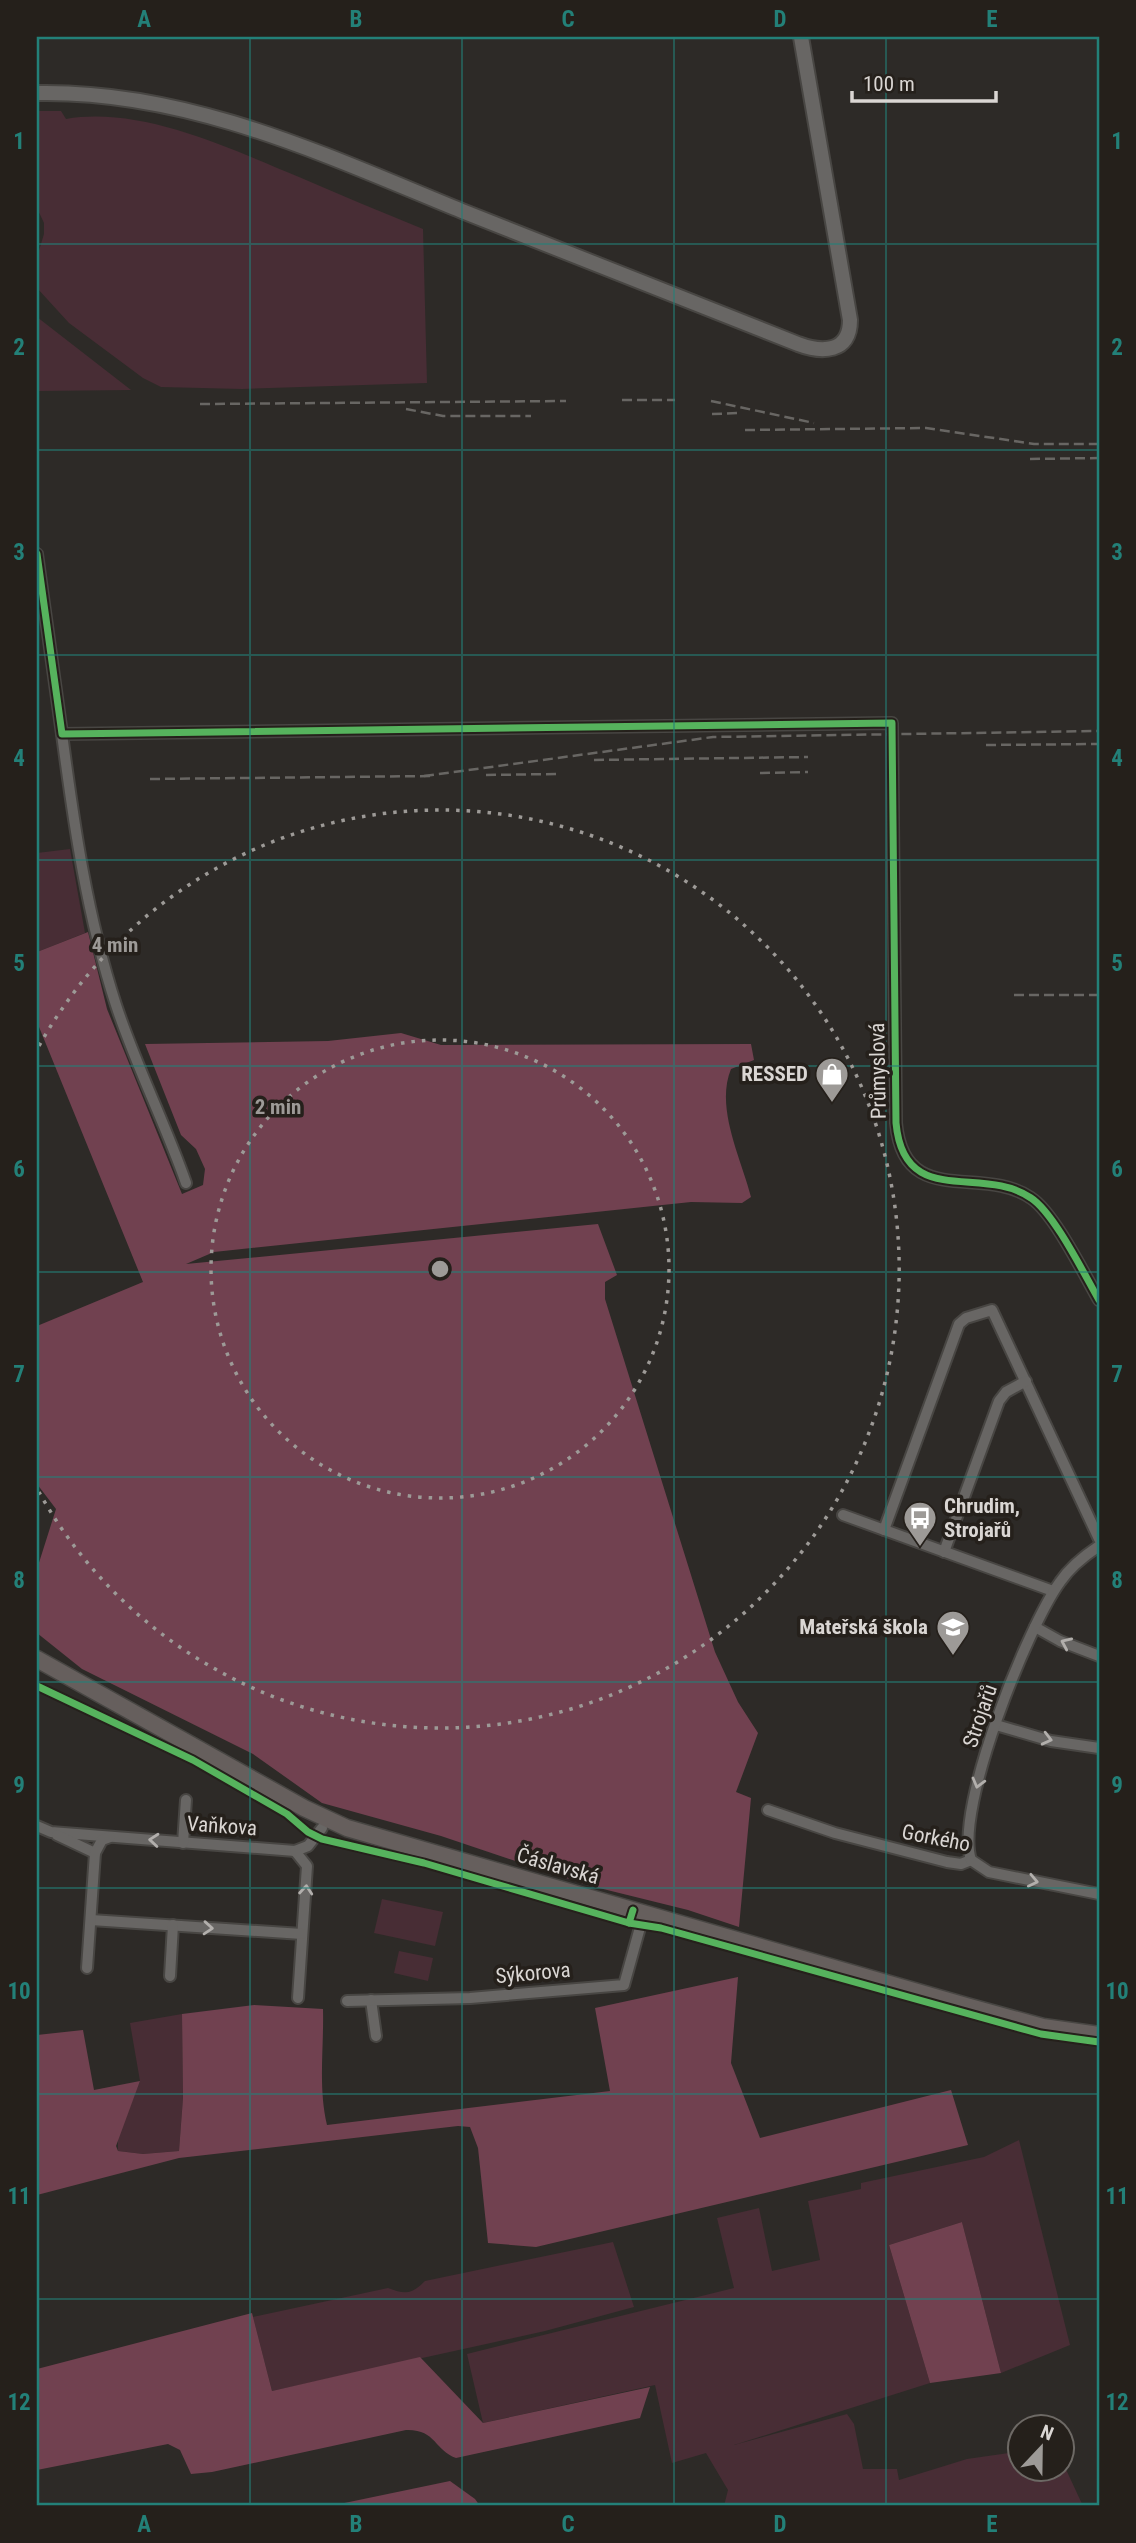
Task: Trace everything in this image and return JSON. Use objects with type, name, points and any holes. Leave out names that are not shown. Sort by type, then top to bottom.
[{"type":"main road","name":"Čáslavská","points":[[37,1659],[323,1823],[966,2007],[1043,2026],[1099,2035]]},
{"type":"street","points":[[37,93],[96,94],[153,102],[268,135],[373,172],[806,347],[824,351],[843,342],[850,320],[801,37]]},
{"type":"street","points":[[37,554],[82,869],[103,961],[128,1040],[186,1183]]},
{"type":"street","name":"Průmyslová","points":[[62,734],[892,723],[896,1123],[900,1144],[913,1166],[931,1178],[1006,1186],[1030,1197],[1044,1211],[1099,1300]]},
{"type":"street","points":[[884,1530],[958,1328],[966,1318],[992,1310],[1099,1539]]},
{"type":"street","points":[[944,1552],[999,1401],[1006,1392],[1026,1381]]},
{"type":"street","points":[[843,1515],[1054,1591]]},
{"type":"street","name":"Strojařů","points":[[971,1860],[968,1842],[973,1806],[996,1725],[1035,1627],[1068,1570],[1099,1546]]},
{"type":"street","points":[[1035,1627],[1060,1641],[1099,1656]]},
{"type":"street","points":[[996,1725],[1051,1741],[1099,1748]]},
{"type":"street","points":[[183,1843],[186,1800]]},
{"type":"street","name":"Gorkého","points":[[768,1810],[835,1833],[947,1862],[961,1864],[971,1860],[989,1872],[1099,1894]]},
{"type":"street","points":[[307,1866],[295,1851],[308,1846],[323,1823]]},
{"type":"street","points":[[298,1998],[307,1866],[323,1823]]},
{"type":"street","points":[[37,1826],[95,1853]]},
{"type":"street","name":"Vaňkova","points":[[51,1832],[295,1851]]},
{"type":"street","points":[[87,1968],[95,1853],[102,1840],[110,1837]]},
{"type":"street","name":"Sýkorova","points":[[347,2001],[470,1998],[624,1985],[644,1913]]},
{"type":"street","points":[[91,1920],[302,1934]]},
{"type":"street","points":[[170,1976],[173,1926]]},
{"type":"street","points":[[371,2000],[376,2036]]},
{"type":"shaded area","points":[[37,111],[61,111],[66,119],[125,119],[186,133],[245,154],[423,229],[427,383],[242,389],[161,387],[143,378],[69,323],[37,288],[37,257],[44,234],[44,223],[37,208]]},
{"type":"shaded area","points":[[37,317],[131,390],[37,391]]},
{"type":"shaded area","points":[[70,849],[85,933],[37,952],[37,853]]},
{"type":"shaded area","points":[[88,932],[107,1009],[182,1194],[203,1185],[205,1169],[196,1149],[181,1135],[145,1044],[328,1041],[401,1033],[441,1045],[751,1044],[754,1060],[731,1069],[726,1100],[731,1133],[751,1197],[742,1203],[691,1202],[214,1252],[186,1264],[598,1224],[617,1275],[605,1282],[605,1299],[715,1652],[738,1702],[758,1733],[736,1792],[751,1798],[739,1927],[688,1910],[587,1885],[441,1836],[322,1803],[253,1754],[82,1669],[37,1633],[37,1569],[56,1509],[37,1484],[37,1326],[143,1282],[37,1022],[37,952]]},
{"type":"shaded area","points":[[382,1899],[443,1912],[435,1946],[374,1933]]},
{"type":"shaded area","points":[[399,1951],[433,1958],[428,1981],[394,1973]]},
{"type":"shaded area","points":[[738,1977],[731,2063],[760,2138],[951,2090],[968,2145],[536,2247],[488,2243],[478,2148],[470,2127],[458,2126],[179,2158],[37,2195],[37,2035],[83,2030],[94,2090],[140,2081],[116,2146],[118,2151],[143,2154],[179,2151],[183,2098],[182,2014],[254,2005],[323,2009],[322,2082],[327,2125],[610,2091],[595,2008]]},
{"type":"shaded area","points":[[182,2014],[183,2098],[179,2151],[143,2154],[118,2151],[118,2138],[140,2081],[130,2023]]},
{"type":"shaded area","points":[[1019,2140],[1070,2345],[1001,2373],[962,2222],[889,2245],[930,2383],[734,2445],[847,2414],[854,2424],[863,2469],[897,2469],[899,2480],[967,2459],[1006,2453],[1006,2484],[1073,2484],[1083,2506],[724,2506],[728,2490],[706,2453],[672,2463],[655,2385],[483,2423],[467,2354],[734,2288],[717,2218],[759,2208],[772,2271],[820,2260],[808,2201],[861,2189],[861,2183],[984,2157]]},
{"type":"shaded area","points":[[962,2222],[1001,2373],[930,2383],[889,2245]]},
{"type":"shaded area","points":[[613,2242],[634,2307],[545,2331],[272,2391],[253,2317],[388,2288],[408,2292],[425,2281]]},
{"type":"shaded area","points":[[252,2313],[272,2391],[420,2357],[483,2423],[650,2387],[640,2418],[456,2458],[429,2436],[406,2430],[212,2472],[191,2474],[180,2450],[168,2444],[37,2470],[37,2369]]},
{"type":"shaded area","points":[[450,2481],[475,2499],[480,2506],[330,2506]]},
{"type":"railway","points":[[622,400],[675,400]]},
{"type":"railway","points":[[200,404],[566,401]]},
{"type":"railway","points":[[711,401],[814,423]]},
{"type":"railway","points":[[406,409],[443,416],[531,416]]},
{"type":"railway","points":[[712,414],[740,413]]},
{"type":"railway","points":[[745,430],[926,428],[1034,444],[1099,444]]},
{"type":"railway","points":[[1030,459],[1099,458]]},
{"type":"railway","points":[[424,776],[713,737],[1099,731]]},
{"type":"railway","points":[[986,745],[1099,744]]},
{"type":"railway","points":[[594,760],[808,757]]},
{"type":"railway","points":[[760,773],[808,772]]},
{"type":"railway","points":[[486,775],[556,774]]},
{"type":"railway","points":[[150,779],[434,776]]},
{"type":"railway","points":[[1014,995],[1099,995]]},
{"type":"cycle path","points":[[37,554],[62,734],[892,723],[896,1123],[902,1150],[914,1167],[929,1176],[990,1184],[1031,1198],[1059,1230],[1099,1300]]},
{"type":"cycle path","points":[[37,1686],[193,1760],[287,1814],[308,1832],[322,1839],[424,1863],[629,1923],[633,1910]]},
{"type":"cycle path","points":[[629,1923],[661,1928],[1041,2034],[1099,2042]]},
{"type":"place","name":"RESSED","points":[[832,1104]]},
{"type":"place","name":"Chrudim, Strojařů","points":[[920,1548]]},
{"type":"place","name":"Mateřská škola","points":[[953,1657]]}]
